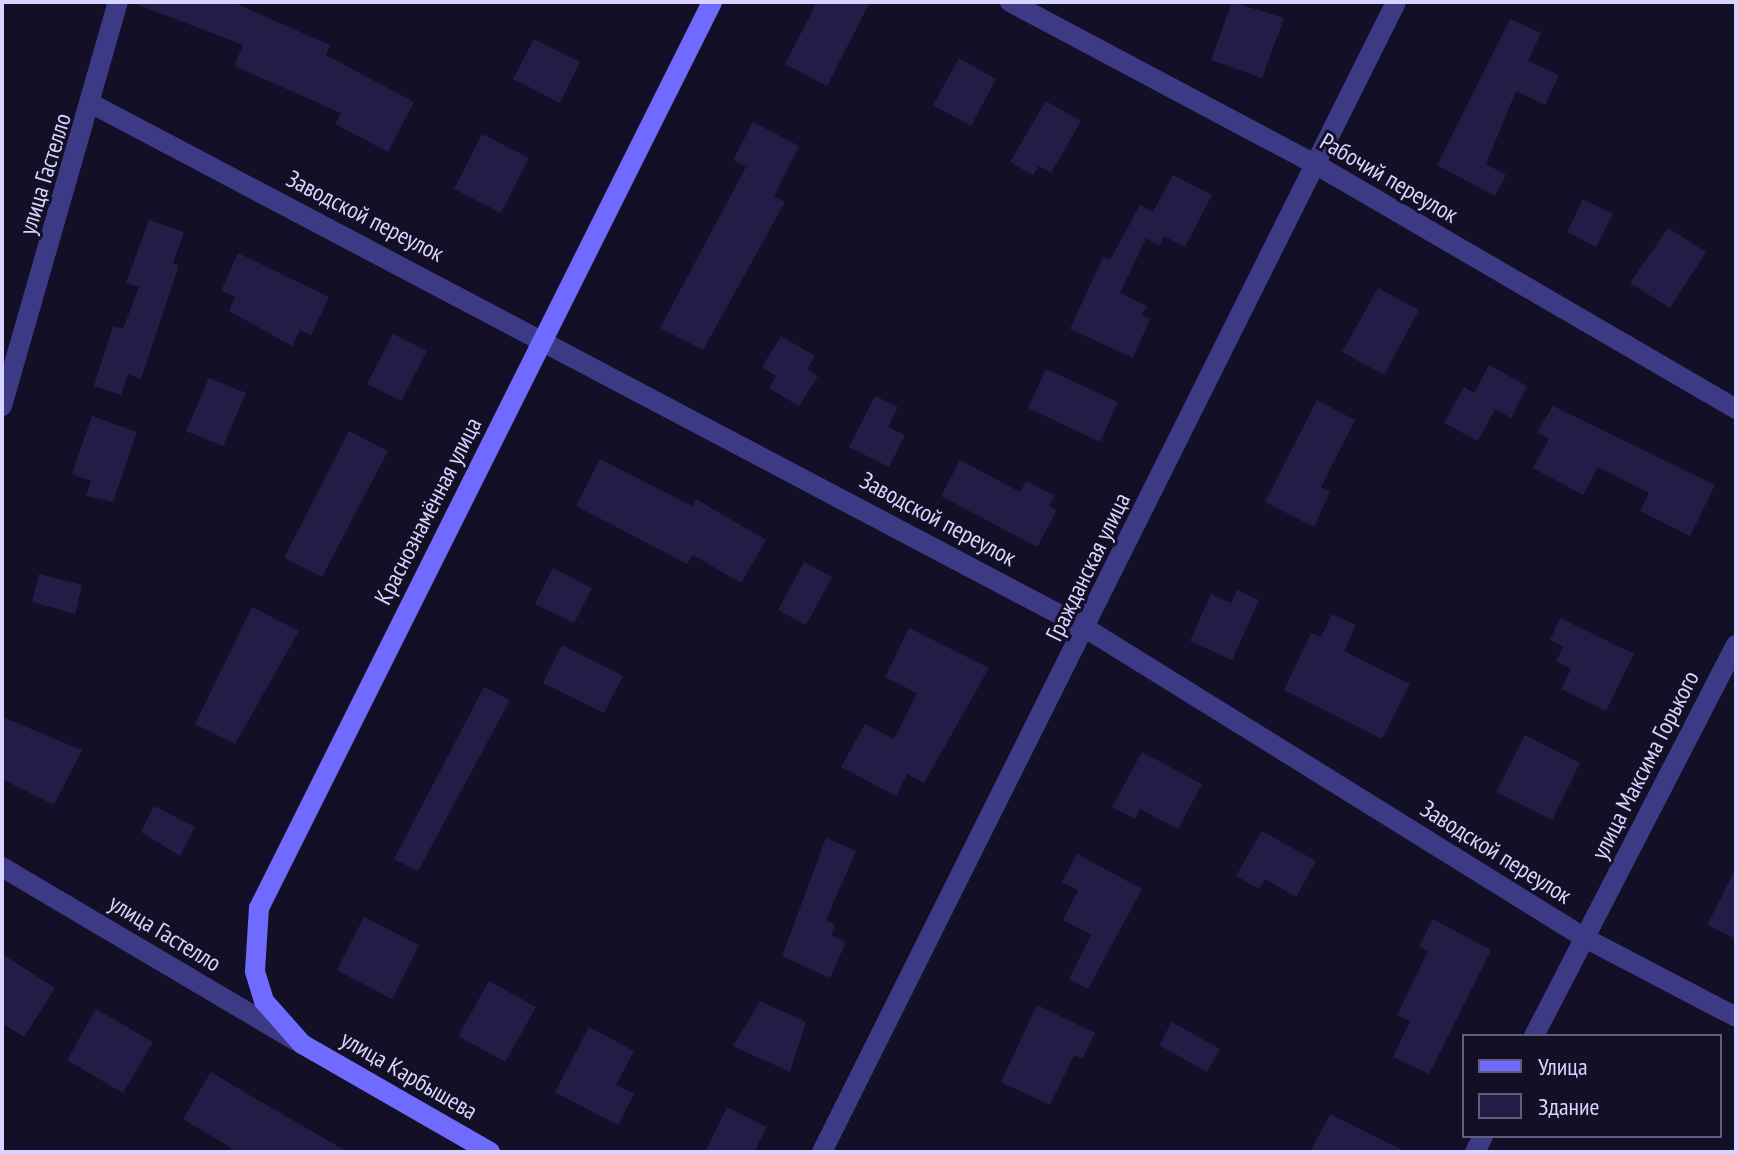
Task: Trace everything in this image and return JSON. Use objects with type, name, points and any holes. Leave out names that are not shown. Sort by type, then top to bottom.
[{"type":"main road","name":"Краснознамённая улица","points":[[302,1044],[264,1001],[255,971],[259,908],[712,2]]},
{"type":"main road","name":"улица Карбышева","points":[[302,1044],[490,1152]]},
{"type":"street","name":"улица Гастелло","points":[[2,406],[94,105],[118,2]]},
{"type":"street","name":"Рабочий переулок","points":[[1010,2],[1315,164],[1736,409]]},
{"type":"street","name":"Гражданская улица","points":[[822,1152],[1087,629],[1396,2]]},
{"type":"street","name":"Заводской переулок","points":[[94,105],[543,338],[1087,629],[1585,938],[1736,1017]]},
{"type":"street","name":"улица Максима Горького","points":[[1535,1034],[1736,645]]},
{"type":"street","name":"улица Гастелло","points":[[2,867],[302,1044]]},
{"type":"building","points":[[131,2],[232,2],[330,45],[326,55],[414,102],[388,152],[335,124],[341,113],[234,66],[243,45]]},
{"type":"building","points":[[817,2],[870,2],[827,86],[785,64]]},
{"type":"building","points":[[1232,2],[1284,18],[1262,78],[1211,60]]},
{"type":"building","points":[[1510,19],[1541,33],[1528,61],[1559,75],[1545,105],[1516,91],[1486,164],[1506,175],[1495,196],[1437,165]]},
{"type":"building","points":[[534,39],[580,62],[560,103],[513,79]]},
{"type":"building","points":[[959,58],[996,79],[971,126],[933,105]]},
{"type":"building","points":[[1046,101],[1081,121],[1051,173],[1039,166],[1033,175],[1010,162]]},
{"type":"building","points":[[753,122],[799,146],[774,196],[785,202],[703,350],[660,328],[746,167],[733,160]]},
{"type":"building","points":[[482,134],[529,158],[501,213],[454,189]]},
{"type":"building","points":[[1173,175],[1212,195],[1185,247],[1164,236],[1159,246],[1146,238],[1120,293],[1147,306],[1142,315],[1150,319],[1133,358],[1070,329],[1103,257],[1110,260],[1140,205],[1153,212]]},
{"type":"building","points":[[1583,199],[1613,214],[1596,247],[1567,232]]},
{"type":"building","points":[[149,220],[184,232],[173,263],[179,265],[141,379],[128,374],[121,395],[94,386],[113,326],[123,329],[139,287],[126,283]]},
{"type":"building","points":[[1668,228],[1706,252],[1670,308],[1630,283]]},
{"type":"building","points":[[238,253],[329,297],[311,335],[300,330],[292,346],[229,311],[235,297],[221,291]]},
{"type":"building","points":[[1378,288],[1419,310],[1384,375],[1342,352]]},
{"type":"building","points":[[393,334],[427,351],[401,401],[367,384]]},
{"type":"building","points":[[781,336],[815,356],[807,369],[818,376],[799,406],[769,388],[776,376],[762,367]]},
{"type":"building","points":[[1489,365],[1527,386],[1511,418],[1495,409],[1478,441],[1444,423],[1464,387],[1474,393]]},
{"type":"building","points":[[1046,369],[1118,402],[1100,442],[1028,408]]},
{"type":"building","points":[[209,378],[246,393],[223,446],[186,431]]},
{"type":"building","points":[[875,396],[898,407],[888,427],[905,435],[889,467],[849,447]]},
{"type":"building","points":[[1317,400],[1355,420],[1321,487],[1330,492],[1314,527],[1265,502]]},
{"type":"building","points":[[1553,406],[1715,485],[1690,536],[1640,511],[1649,493],[1598,467],[1583,495],[1533,468],[1549,439],[1537,432]]},
{"type":"building","points":[[92,416],[137,432],[113,502],[86,496],[91,481],[72,474]]},
{"type":"building","points":[[349,431],[388,451],[322,577],[284,558]]},
{"type":"building","points":[[600,459],[692,506],[696,499],[766,540],[741,583],[693,555],[687,564],[576,506]]},
{"type":"building","points":[[960,460],[1020,492],[1026,481],[1055,496],[1049,506],[1057,510],[1037,547],[941,496]]},
{"type":"building","points":[[804,562],[832,577],[806,625],[778,610]]},
{"type":"building","points":[[553,568],[592,588],[574,623],[535,604]]},
{"type":"building","points":[[39,574],[82,585],[75,614],[32,602]]},
{"type":"building","points":[[1237,590],[1259,600],[1232,660],[1190,641],[1211,594],[1231,603]]},
{"type":"building","points":[[252,607],[299,631],[235,744],[195,724]]},
{"type":"building","points":[[1332,614],[1356,625],[1344,651],[1410,684],[1382,739],[1284,690],[1311,633],[1321,637]]},
{"type":"building","points":[[1560,618],[1634,654],[1606,711],[1561,689],[1571,669],[1556,661],[1563,647],[1550,640]]},
{"type":"building","points":[[909,628],[989,668],[924,783],[907,774],[896,796],[841,767],[865,724],[894,739],[917,693],[885,677]]},
{"type":"building","points":[[562,645],[623,676],[604,713],[543,683]]},
{"type":"building","points":[[484,687],[510,700],[418,871],[394,859]]},
{"type":"building","points":[[2,717],[82,750],[54,805],[2,779]]},
{"type":"building","points":[[1525,735],[1580,763],[1552,820],[1496,792]]},
{"type":"building","points":[[1142,752],[1202,784],[1178,829],[1140,809],[1135,819],[1112,807]]},
{"type":"building","points":[[154,806],[195,827],[180,856],[141,832]]},
{"type":"building","points":[[1262,831],[1316,861],[1296,897],[1265,879],[1259,889],[1236,876]]},
{"type":"building","points":[[826,838],[856,851],[826,920],[835,925],[831,935],[846,942],[830,978],[782,956]]},
{"type":"building","points":[[1077,854],[1142,889],[1088,989],[1069,979],[1091,935],[1063,920],[1078,890],[1062,882]]},
{"type":"building","points":[[1736,868],[1736,939],[1707,925]]},
{"type":"building","points":[[364,917],[419,945],[392,999],[337,970]]},
{"type":"building","points":[[1433,919],[1491,950],[1429,1074],[1393,1057],[1410,1021],[1397,1015],[1428,951],[1419,946]]},
{"type":"building","points":[[2,954],[55,988],[24,1037],[2,1023]]},
{"type":"building","points":[[489,981],[536,1007],[505,1062],[458,1036]]},
{"type":"building","points":[[760,1001],[806,1022],[790,1072],[733,1046]]},
{"type":"building","points":[[1037,1005],[1095,1033],[1082,1059],[1074,1055],[1050,1105],[1001,1082]]},
{"type":"building","points":[[96,1009],[153,1042],[123,1093],[67,1060]]},
{"type":"building","points":[[1172,1022],[1220,1049],[1207,1072],[1159,1045]]},
{"type":"building","points":[[589,1027],[634,1051],[616,1085],[634,1094],[618,1125],[555,1092]]},
{"type":"building","points":[[211,1072],[348,1152],[238,1152],[183,1119]]},
{"type":"building","points":[[727,1107],[767,1127],[754,1152],[705,1152]]},
{"type":"building","points":[[1330,1114],[1406,1152],[1310,1152]]}]
